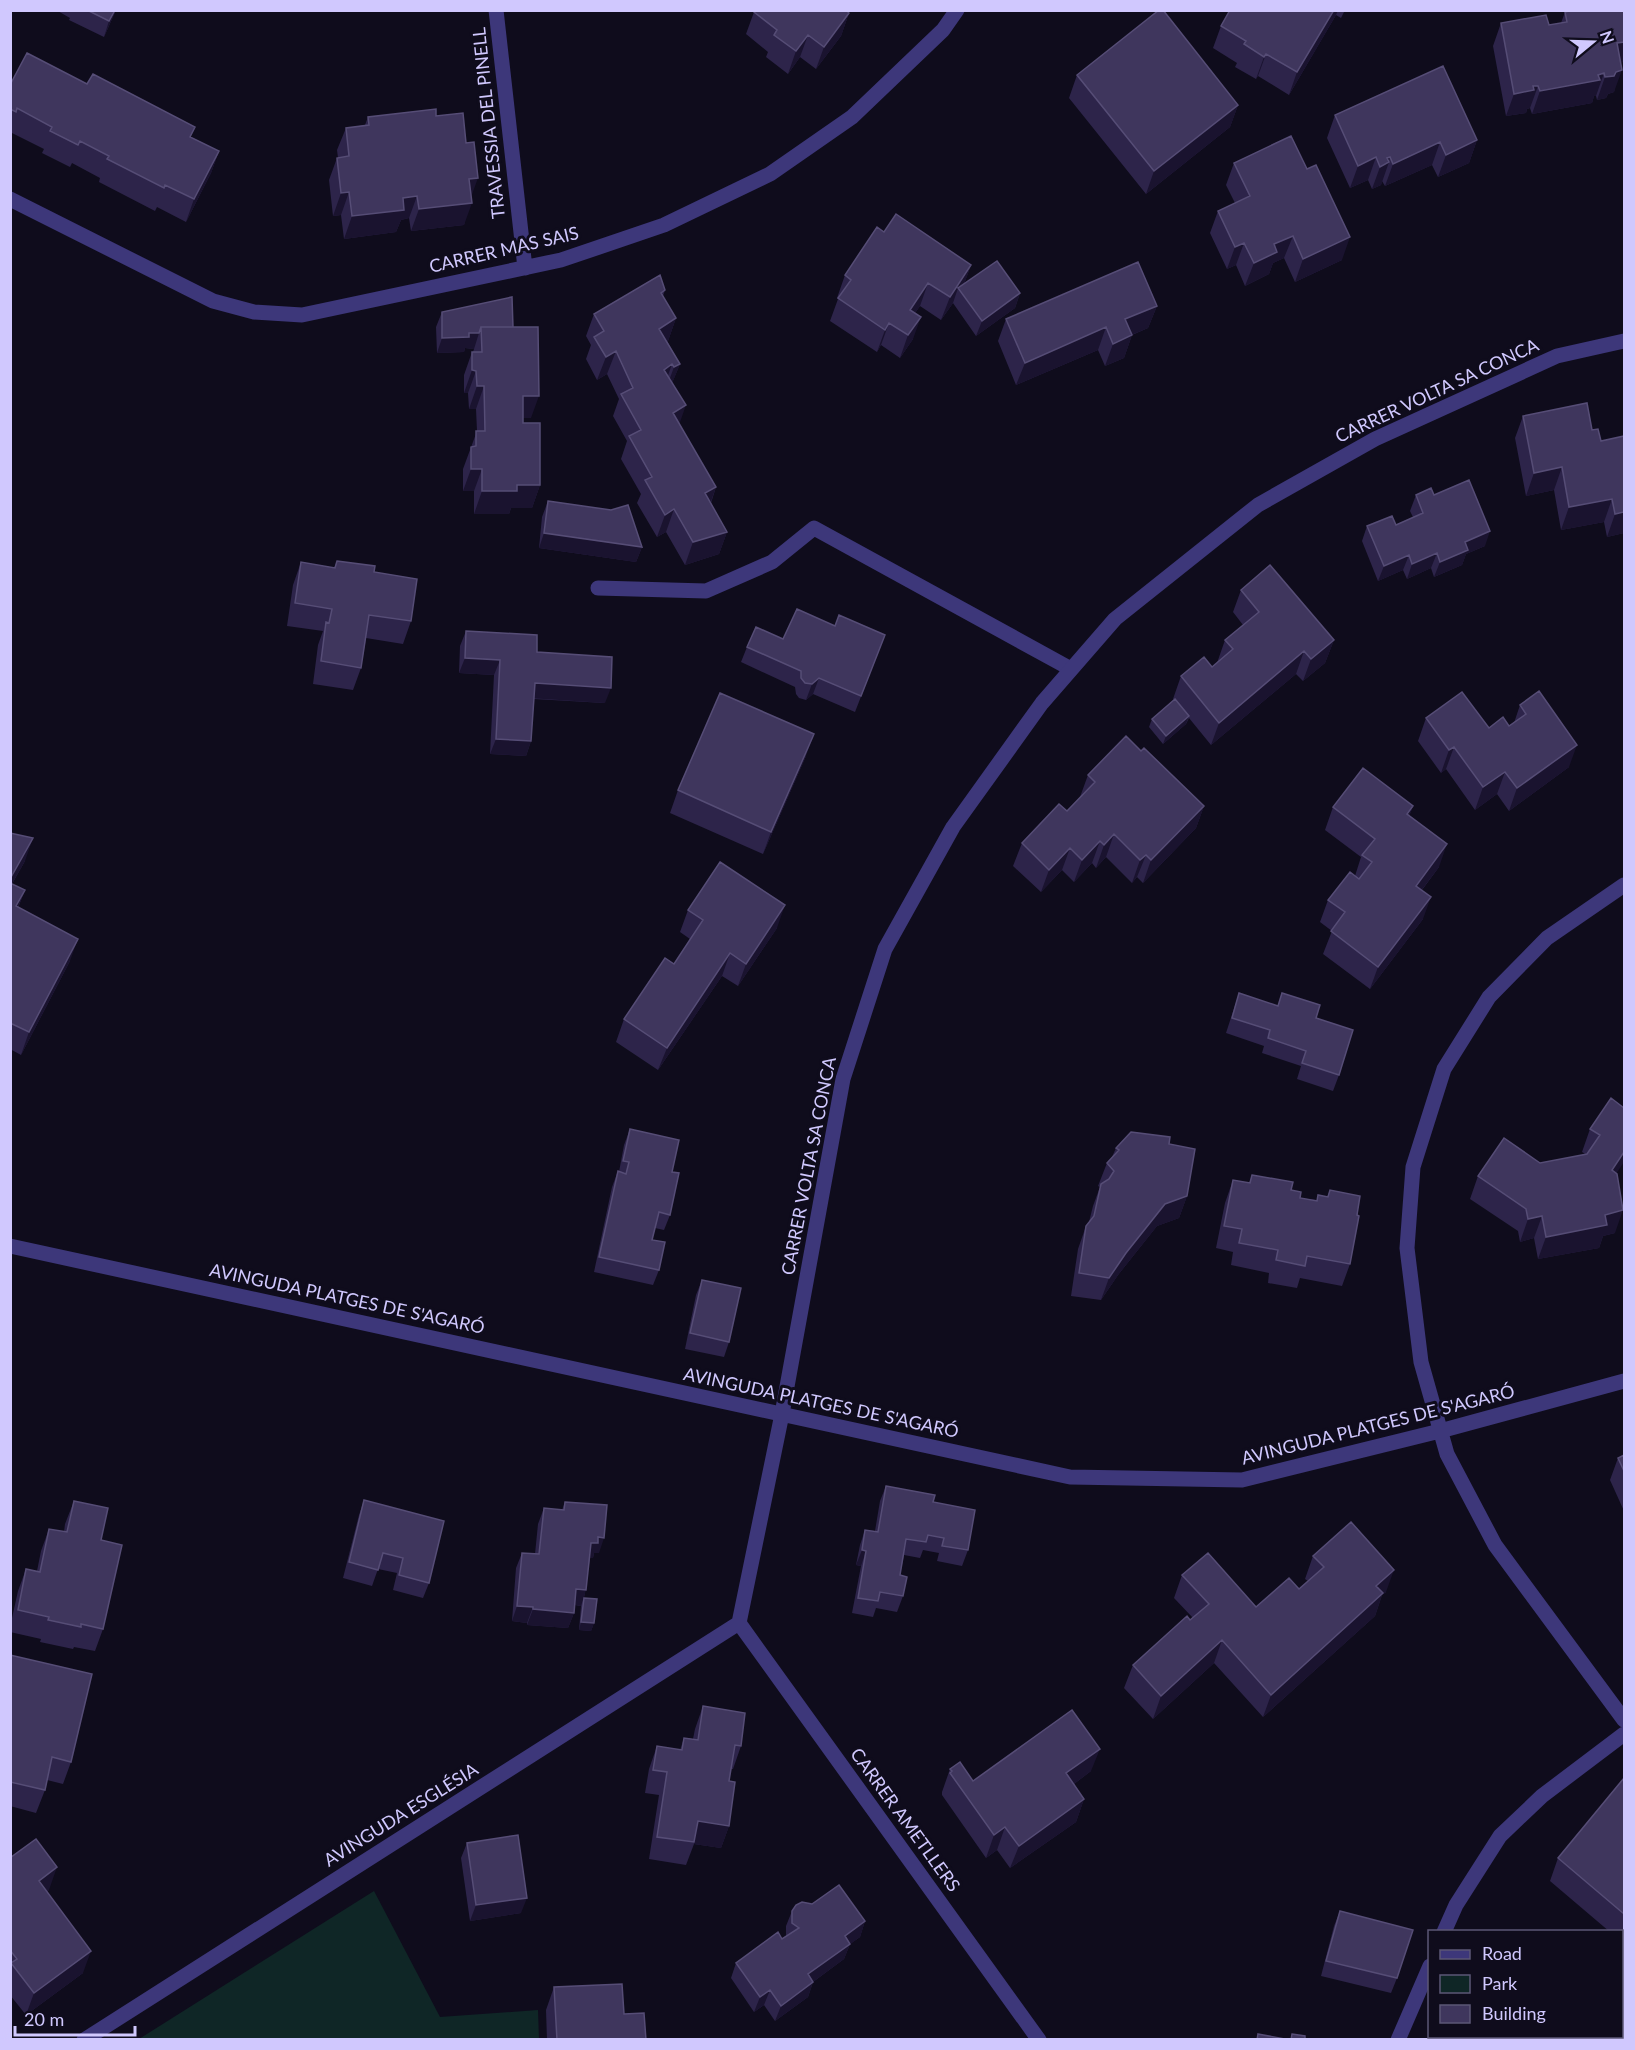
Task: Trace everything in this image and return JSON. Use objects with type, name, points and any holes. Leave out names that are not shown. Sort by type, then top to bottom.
[{"type":"street","name":"TRAVESSIA DEL PINELL","points":[[496,10],[525,268]]},
{"type":"street","name":"CARRER MAS SAIS","points":[[10,199],[213,301],[254,312],[302,315],[561,260],[664,225],[770,174],[852,117],[943,30],[957,10]]},
{"type":"street","name":"CARRER VOLTA SA CONCA","points":[[739,1623],[782,1414],[843,1079],[885,949],[953,827],[1042,703],[1114,619],[1258,505],[1376,439],[1557,357],[1624,341]]},
{"type":"street","points":[[598,588],[706,591],[772,562],[814,528],[1071,669]]},
{"type":"street","points":[[1624,885],[1547,938],[1489,997],[1444,1069],[1413,1167],[1407,1248],[1421,1362],[1447,1454],[1495,1545],[1624,1720]]},
{"type":"street","name":"AVINGUDA PLATGES DE S'AGARÓ","points":[[10,1246],[1059,1475],[1082,1477],[1242,1480],[1440,1431],[1624,1381]]},
{"type":"street","name":"AVINGUDA ESGLÉSIA","points":[[84,2040],[739,1623]]},
{"type":"street","name":"CARRER AMETLLERS","points":[[739,1623],[1039,2040]]},
{"type":"street","points":[[1445,1930],[1456,1905],[1500,1836],[1542,1796],[1624,1734]]},
{"type":"street","points":[[1398,2040],[1428,1971]]},
{"type":"green space","points":[[374,1891],[440,2017],[538,2010],[539,2039],[139,2039]]},
{"type":"building","points":[[87,10],[115,10],[109,21]]},
{"type":"building","points":[[755,10],[846,10],[849,13],[824,47],[808,35],[796,51],[774,35],[777,30],[754,12]]},
{"type":"building","points":[[1159,10],[1163,10],[1238,105],[1154,171],[1077,75]]},
{"type":"building","points":[[1230,10],[1334,10],[1297,72],[1266,54],[1264,57],[1244,44],[1246,41],[1221,26]]},
{"type":"building","points":[[1624,10],[1624,42],[1617,43],[1622,70],[1616,72],[1614,76],[1605,77],[1604,73],[1598,75],[1600,80],[1540,91],[1538,86],[1533,86],[1534,90],[1514,94],[1501,23],[1546,15],[1549,25],[1567,22],[1565,12]]},
{"type":"building","points":[[27,53],[87,84],[93,74],[195,127],[190,137],[219,151],[194,199],[165,185],[164,188],[107,159],[109,156],[80,141],[78,145],[50,131],[52,127],[17,108],[16,112],[10,109],[10,85]]},
{"type":"building","points":[[1443,66],[1477,140],[1446,155],[1440,142],[1393,164],[1390,157],[1387,158],[1389,162],[1380,167],[1376,157],[1358,166],[1335,115]]},
{"type":"building","points":[[436,109],[436,116],[463,113],[466,143],[474,142],[478,178],[469,179],[472,203],[419,209],[417,196],[403,198],[404,210],[352,216],[349,192],[341,193],[337,158],[349,156],[346,128],[369,125],[368,117]]},
{"type":"building","points":[[1291,136],[1307,169],[1316,165],[1350,237],[1303,259],[1293,236],[1274,244],[1277,252],[1254,263],[1244,243],[1235,247],[1218,211],[1250,196],[1234,163]]},
{"type":"building","points":[[896,214],[971,265],[950,297],[928,283],[910,310],[921,317],[908,335],[889,323],[885,330],[838,298],[851,280],[845,275],[877,227],[884,232]]},
{"type":"building","points":[[997,261],[1020,293],[982,321],[958,288]]},
{"type":"building","points":[[1138,262],[1157,306],[1125,319],[1132,335],[1113,344],[1106,327],[1025,363],[1006,319]]},
{"type":"building","points":[[660,275],[665,290],[661,293],[676,318],[659,329],[680,364],[674,367],[672,364],[664,370],[686,405],[673,413],[716,487],[705,493],[727,532],[693,542],[674,509],[665,515],[645,480],[652,477],[629,436],[641,430],[621,394],[633,388],[616,351],[606,357],[594,337],[604,331],[594,314]]},
{"type":"building","points":[[512,297],[513,327],[481,327],[479,333],[469,333],[469,337],[442,338],[442,312]]},
{"type":"building","points":[[481,327],[538,327],[539,396],[523,396],[523,423],[540,423],[540,485],[517,485],[517,491],[482,491],[482,469],[471,469],[471,447],[476,446],[476,431],[485,431],[484,386],[477,386],[476,371],[472,370],[472,352],[482,352]]},
{"type":"building","points":[[1587,403],[1592,430],[1598,429],[1601,441],[1624,436],[1624,512],[1615,514],[1612,499],[1569,507],[1562,467],[1534,473],[1523,416]]},
{"type":"building","points":[[1469,480],[1490,531],[1465,542],[1468,550],[1440,562],[1437,553],[1412,564],[1409,555],[1384,566],[1367,526],[1392,516],[1396,525],[1423,513],[1416,495],[1431,488],[1434,495]]},
{"type":"building","points":[[548,501],[611,510],[628,505],[642,547],[544,533]]},
{"type":"building","points":[[337,561],[375,566],[374,572],[417,579],[411,621],[369,615],[361,668],[321,661],[326,622],[329,623],[332,609],[295,603],[301,562],[335,568]]},
{"type":"building","points":[[1270,565],[1334,640],[1311,659],[1304,651],[1219,723],[1181,676],[1204,657],[1212,667],[1233,649],[1225,640],[1259,612],[1241,590]]},
{"type":"building","points":[[797,609],[835,626],[839,615],[885,635],[861,696],[819,678],[812,684],[805,683],[801,678],[801,671],[747,647],[756,627],[783,639]]},
{"type":"building","points":[[466,631],[537,635],[537,652],[612,657],[611,688],[535,683],[531,741],[496,739],[500,660],[465,658]]},
{"type":"building","points":[[1539,691],[1577,745],[1517,788],[1505,772],[1483,787],[1454,747],[1449,750],[1426,718],[1462,692],[1489,728],[1503,717],[1509,726],[1526,714],[1520,705]]},
{"type":"building","points":[[720,693],[814,734],[771,832],[678,790]]},
{"type":"building","points":[[1175,699],[1189,716],[1166,736],[1152,719]]},
{"type":"building","points":[[1126,736],[1141,751],[1144,748],[1204,806],[1151,860],[1146,855],[1140,860],[1114,834],[1104,845],[1100,841],[1082,860],[1070,848],[1049,870],[1022,843],[1059,804],[1067,811],[1095,782],[1088,775]]},
{"type":"building","points":[[1363,768],[1413,806],[1407,814],[1447,844],[1416,886],[1431,897],[1378,967],[1331,931],[1345,912],[1328,900],[1350,872],[1359,879],[1372,862],[1362,855],[1375,839],[1333,807]]},
{"type":"building","points":[[10,833],[33,838],[10,879]]},
{"type":"building","points":[[720,862],[785,905],[746,964],[730,953],[667,1048],[624,1019],[665,958],[674,964],[703,920],[688,910]]},
{"type":"building","points":[[10,883],[25,890],[16,906],[78,939],[29,1032],[10,1023]]},
{"type":"building","points":[[1239,993],[1278,1006],[1282,993],[1320,1005],[1316,1018],[1353,1030],[1339,1075],[1302,1063],[1306,1051],[1268,1038],[1270,1030],[1232,1018]]},
{"type":"building","points":[[1611,1098],[1624,1108],[1624,1152],[1612,1170],[1617,1174],[1623,1210],[1605,1215],[1607,1225],[1546,1237],[1542,1216],[1528,1219],[1526,1209],[1478,1176],[1504,1138],[1540,1163],[1587,1154],[1600,1135],[1590,1129]]},
{"type":"building","points":[[630,1129],[679,1140],[672,1172],[679,1173],[670,1215],[659,1212],[652,1240],[665,1242],[659,1270],[599,1257],[618,1171],[626,1174],[629,1162],[623,1161]]},
{"type":"building","points":[[1131,1132],[1170,1137],[1169,1144],[1195,1149],[1187,1196],[1165,1204],[1109,1278],[1079,1273],[1086,1226],[1094,1216],[1101,1184],[1109,1179],[1114,1171],[1107,1163],[1119,1150],[1116,1148]]},
{"type":"building","points":[[1252,1175],[1293,1182],[1291,1190],[1301,1192],[1300,1198],[1317,1201],[1318,1195],[1328,1197],[1330,1190],[1360,1196],[1357,1215],[1359,1216],[1350,1264],[1307,1256],[1305,1266],[1276,1260],[1278,1250],[1239,1243],[1242,1229],[1224,1226],[1233,1180],[1250,1183]]},
{"type":"building","points":[[702,1280],[741,1288],[729,1342],[690,1333]]},
{"type":"building","points":[[1624,1455],[1624,1471],[1618,1458]]},
{"type":"building","points":[[886,1486],[935,1495],[933,1502],[975,1510],[968,1550],[942,1546],[944,1538],[928,1535],[926,1542],[906,1539],[900,1575],[907,1577],[903,1596],[880,1592],[878,1601],[858,1598],[866,1551],[862,1550],[865,1530],[878,1532]]},
{"type":"building","points":[[364,1500],[444,1521],[429,1583],[399,1575],[403,1558],[383,1553],[378,1570],[349,1562]]},
{"type":"building","points":[[74,1501],[108,1508],[101,1540],[122,1545],[103,1629],[48,1620],[49,1617],[18,1610],[26,1569],[40,1572],[49,1529],[67,1532]]},
{"type":"building","points":[[565,1502],[607,1505],[604,1538],[598,1537],[598,1543],[591,1543],[586,1590],[576,1589],[574,1613],[517,1606],[522,1553],[539,1554],[544,1508],[564,1510]]},
{"type":"building","points":[[1351,1522],[1394,1570],[1376,1586],[1383,1593],[1271,1695],[1222,1640],[1161,1696],[1133,1665],[1187,1616],[1190,1620],[1209,1604],[1182,1575],[1208,1553],[1256,1607],[1289,1578],[1299,1589],[1324,1567],[1313,1556]]},
{"type":"building","points":[[584,1598],[597,1599],[594,1623],[581,1622]]},
{"type":"building","points":[[10,1655],[92,1674],[71,1762],[52,1757],[45,1790],[10,1782]]},
{"type":"building","points":[[703,1706],[745,1713],[741,1746],[735,1745],[729,1781],[735,1782],[729,1826],[698,1821],[694,1842],[657,1837],[667,1772],[653,1770],[657,1746],[682,1750],[684,1738],[698,1740]]},
{"type":"building","points":[[1072,1710],[1100,1749],[1066,1773],[1084,1799],[1019,1846],[1005,1827],[994,1835],[950,1773],[952,1771],[950,1769],[960,1762],[973,1781]]},
{"type":"building","points":[[1624,1778],[1624,1914],[1558,1858]]},
{"type":"building","points":[[518,1835],[527,1898],[476,1905],[467,1843]]},
{"type":"building","points":[[36,1839],[57,1867],[39,1881],[91,1951],[34,1993],[11,1963],[17,1959],[10,1950],[10,1858]]},
{"type":"building","points":[[839,1885],[865,1921],[845,1936],[850,1944],[808,1974],[813,1982],[781,2006],[770,1990],[760,1997],[736,1963],[778,1932],[782,1939],[799,1928],[792,1923],[792,1911],[796,1905],[802,1902],[812,1904]]},
{"type":"building","points":[[1340,1911],[1413,1930],[1397,1978],[1326,1961]]},
{"type":"building","points":[[622,1984],[624,2014],[644,2013],[646,2040],[557,2040],[554,1987]]},
{"type":"building","points":[[1258,2034],[1290,2040],[1257,2040]]},
{"type":"building","points":[[1292,2034],[1305,2036],[1305,2040],[1291,2040]]}]
